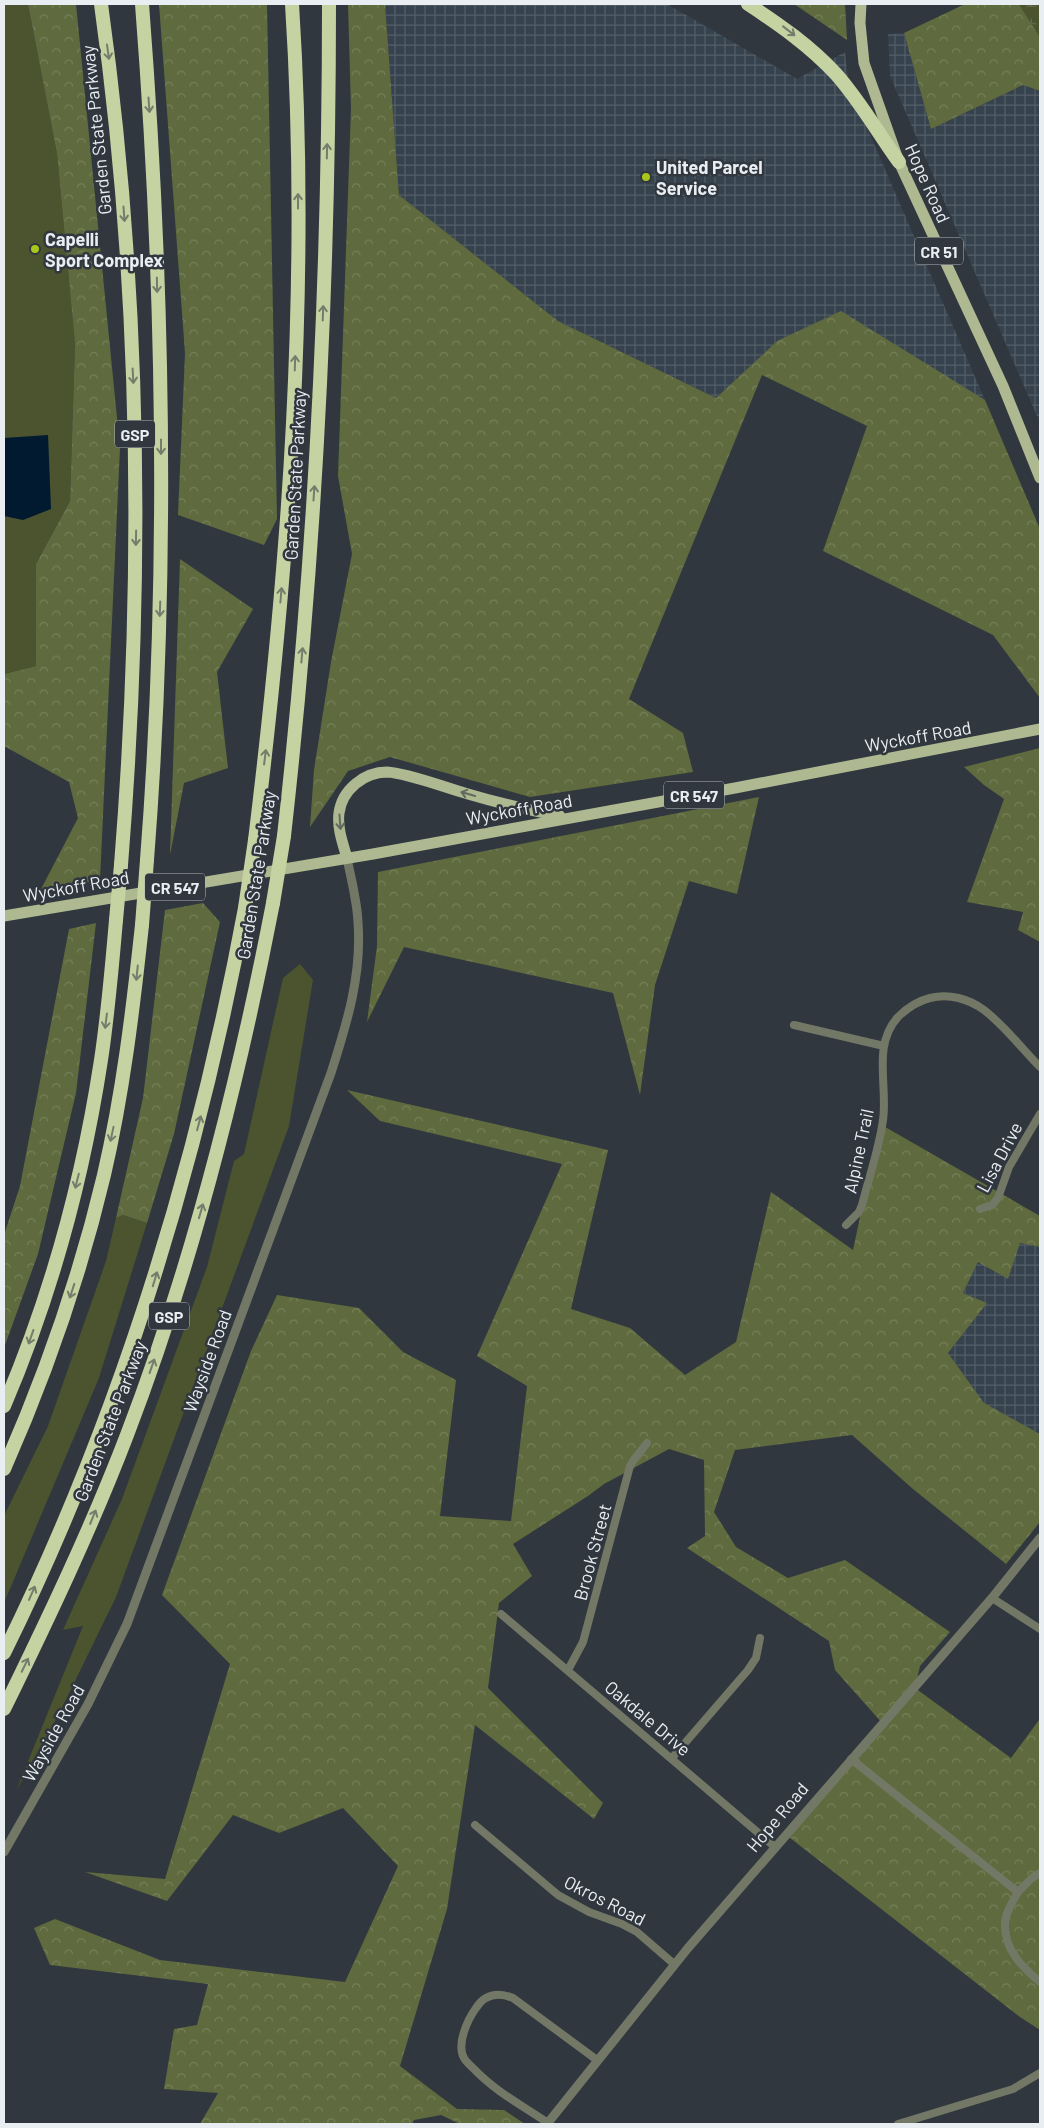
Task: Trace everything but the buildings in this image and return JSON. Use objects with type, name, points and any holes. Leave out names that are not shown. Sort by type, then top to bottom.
[{"type":"highway","name":"Garden State Parkway","points":[[4,1406],[27,1348],[50,1277],[82,1160],[101,1058],[121,865],[132,717],[136,609],[134,406],[123,196],[111,74],[101,4]]},
{"type":"highway","name":"GSP","points":[[4,1468],[55,1342],[93,1218],[116,1114],[126,1056],[142,925],[155,741],[160,591],[161,425],[151,142],[142,4]]},
{"type":"highway","name":"Garden State Parkway","points":[[4,1653],[63,1526],[100,1435],[154,1282],[204,1105],[230,988],[245,908],[269,730],[282,594],[292,435],[298,288],[298,182],[292,4]]},
{"type":"highway","name":"Garden State Parkway","points":[[4,1709],[84,1541],[126,1436],[165,1326],[202,1210],[258,982],[284,836],[305,615],[315,474],[326,226],[329,4]]},
{"type":"highway","points":[[748,4],[802,42],[835,73],[850,91],[898,162]]},
{"type":"main road","name":"Hope Road","points":[[861,4],[860,23],[865,68],[898,162],[1003,386],[1040,478]]},
{"type":"main road","name":"Wyckoff Road","points":[[4,916],[347,858],[735,788],[1040,729]]},
{"type":"main road","points":[[347,858],[339,823],[341,804],[348,791],[357,782],[377,773],[396,773],[507,805],[567,817]]},
{"type":"street","name":"Wayside Road","points":[[4,1852],[88,1704],[127,1624],[331,1073],[350,1014],[358,970],[358,922],[347,858]]},
{"type":"street","name":"Alpine Trail","points":[[846,1225],[859,1212],[862,1205],[882,1126],[884,1110],[884,1046],[895,1021],[910,1007],[926,999],[950,996],[963,999],[984,1010],[1040,1067]]},
{"type":"street","points":[[794,1025],[884,1046]]},
{"type":"street","name":"Lisa Drive","points":[[980,1209],[992,1205],[998,1198],[1009,1167],[1040,1114]]},
{"type":"street","name":"Brook Street","points":[[568,1670],[583,1642],[630,1466],[647,1443]]},
{"type":"street","name":"Hope Road","points":[[548,2124],[596,2060],[674,1964],[992,1598],[1040,1538]]},
{"type":"street","points":[[992,1598],[1040,1629]]},
{"type":"street","name":"Oakdale Drive","points":[[501,1614],[775,1847]]},
{"type":"street","points":[[672,1758],[748,1670],[756,1658],[760,1638]]},
{"type":"street","points":[[851,1758],[1018,1892]]},
{"type":"street","name":"Okros Road","points":[[475,1825],[558,1895],[588,1912],[633,1929],[674,1964]]},
{"type":"street","points":[[1040,1873],[1018,1892],[1005,1923],[1009,1946],[1019,1962],[1040,1982]]},
{"type":"street","points":[[548,2124],[493,2087],[464,2059],[463,2040],[470,2018],[476,2007],[490,1995],[504,1994],[596,2060]]},
{"type":"street","points":[[898,2124],[1013,2089],[1040,2073]]},
{"type":"shaded area","points":[[385,4],[667,4],[797,79],[845,52],[849,86],[985,400],[952,381],[777,341],[716,398],[558,321],[399,195]]},
{"type":"shaded area","points":[[904,33],[931,129],[1024,85],[1040,91],[1040,423],[890,76],[888,34]]},
{"type":"shaded area","points":[[1020,1243],[1040,1247],[1040,1434],[983,1403],[948,1353],[986,1303],[963,1293],[978,1262]]},
{"type":"green space","name":"Capelli Sport Complex","points":[[4,4],[28,4],[57,154],[75,344],[70,501],[36,564],[36,666],[4,674]]},
{"type":"green space","points":[[28,4],[76,4],[120,448],[100,880],[39,893],[78,818],[69,782],[4,746],[4,674],[36,666],[36,564],[70,501],[75,344],[57,154]]},
{"type":"green space","points":[[159,4],[267,4],[277,519],[264,545],[178,515],[185,353]]},
{"type":"green space","points":[[348,4],[385,4],[399,195],[558,321],[716,398],[777,341],[841,311],[985,400],[1040,529],[1040,698],[993,635],[823,551],[867,426],[762,375],[629,699],[683,733],[693,772],[530,797],[390,757],[348,771],[310,827],[314,770],[331,662],[352,554],[338,476],[351,109]]},
{"type":"green space","points":[[794,4],[845,4],[847,40]]},
{"type":"green space","points":[[965,4],[1019,4],[1040,37],[1040,91],[1023,85],[931,129],[904,33]]},
{"type":"green space","points":[[1019,4],[1040,4],[1040,37]]},
{"type":"green space","points":[[180,559],[253,609],[217,672],[228,768],[184,783],[170,855]]},
{"type":"green space","points":[[1040,748],[1040,942],[1018,930],[1023,912],[967,902],[1004,799],[984,785],[964,767]]},
{"type":"green space","points":[[759,797],[737,894],[689,881],[655,985],[640,1095],[613,993],[404,947],[367,1022],[377,946],[378,872]]},
{"type":"green space","points":[[203,903],[220,922],[174,1134],[147,1223],[123,1215],[116,1218],[143,1098],[165,910]]},
{"type":"green space","points":[[96,923],[76,1093],[38,1254],[4,1348],[4,1235],[20,1186],[69,929]]},
{"type":"green space","points":[[300,964],[313,980],[289,1126],[116,1597],[59,1714],[16,1791],[83,1626],[63,1630],[122,1499],[207,1267],[234,1161],[244,1154],[283,978]]},
{"type":"green space","points":[[347,1090],[608,1150],[571,1309],[630,1328],[685,1375],[736,1342],[771,1192],[853,1250],[880,1124],[1040,1216],[1040,1247],[1020,1243],[1008,1279],[978,1262],[963,1293],[987,1303],[948,1353],[984,1403],[1040,1434],[1040,1522],[1006,1564],[913,1489],[852,1435],[735,1450],[714,1512],[736,1547],[788,1578],[845,1560],[950,1632],[920,1666],[915,1688],[1011,1758],[1040,1721],[1040,2030],[1020,2017],[785,1834],[883,1724],[835,1670],[829,1641],[687,1548],[705,1536],[704,1460],[669,1449],[604,1484],[513,1544],[532,1576],[499,1603],[488,1688],[603,1803],[594,1819],[475,1725],[447,1909],[400,2066],[457,2109],[504,2110],[525,2124],[460,2124],[441,2115],[414,2120],[412,2124],[200,2124],[218,2093],[164,2089],[174,2029],[197,2025],[208,1984],[50,1965],[34,1928],[55,1919],[160,1960],[345,1982],[398,1866],[343,1808],[279,1833],[233,1815],[167,1901],[85,1872],[165,1879],[230,1664],[162,1595],[251,1351],[277,1295],[359,1308],[403,1352],[456,1380],[440,1516],[511,1521],[527,1386],[477,1356],[562,1164],[380,1121]]},
{"type":"green space","points":[[123,1215],[147,1223],[99,1378],[4,1603],[4,1516],[48,1426],[106,1261],[116,1218]]},
{"type":"water","points":[[48,435],[51,509],[23,520],[4,516],[4,438]]},
{"type":"place","name":"United Parcel Service","points":[[646,177]]},
{"type":"place","name":"Capelli Sport Complex","points":[[35,249]]}]
